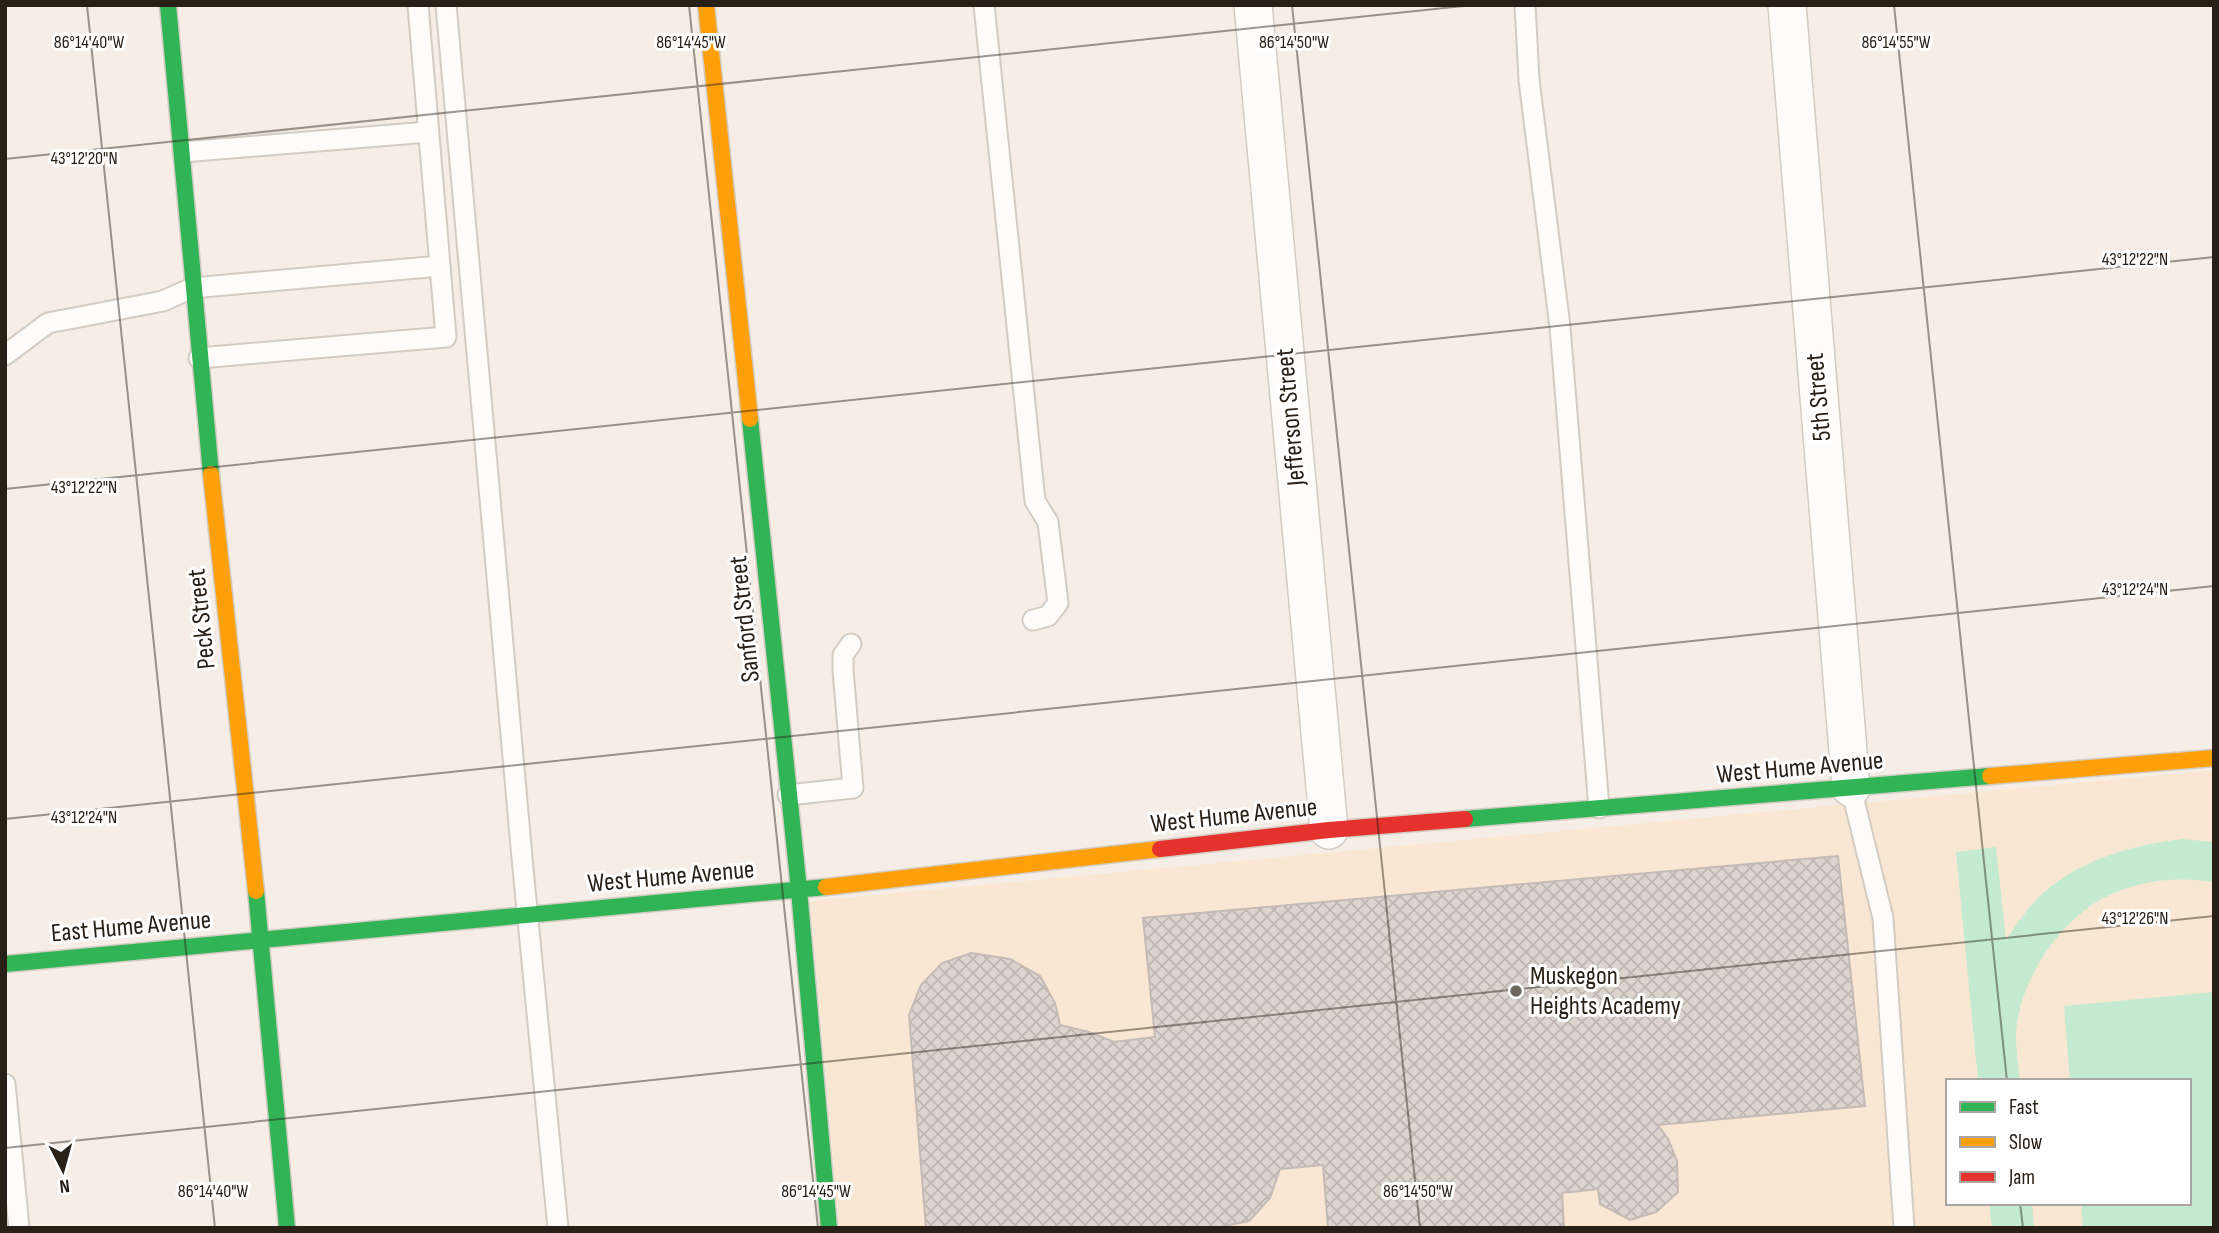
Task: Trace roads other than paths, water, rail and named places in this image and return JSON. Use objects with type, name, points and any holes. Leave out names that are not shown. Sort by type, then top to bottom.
[{"type":"street","name":"Peck Street","points":[[168,5],[183,152],[198,358],[261,940],[287,1228]]},
{"type":"street","name":"Sanford Street","points":[[706,5],[799,890],[829,1228]]},
{"type":"street","name":"Jefferson Street","points":[[1253,5],[1329,830]]},
{"type":"street","name":"5th Street","points":[[1787,5],[1851,788]]},
{"type":"street","name":"West Hume Avenue","points":[[261,940],[799,890],[1329,830],[2214,758]]},
{"type":"street","name":"East Hume Avenue","points":[[5,964],[261,940]]},
{"type":"lane","points":[[198,358],[446,337],[418,5]]},
{"type":"lane","points":[[446,5],[558,1228]]},
{"type":"lane","points":[[984,5],[1035,501],[1048,522],[1058,603],[1048,616],[1033,620]]},
{"type":"lane","points":[[1525,5],[1529,80],[1560,327],[1599,808]]},
{"type":"lane","points":[[183,152],[428,132]]},
{"type":"lane","points":[[5,355],[48,323],[163,301],[192,288],[440,266]]},
{"type":"lane","points":[[789,794],[853,788],[843,670],[843,655],[851,644]]},
{"type":"lane","points":[[1851,788],[1883,918],[1905,1228]]},
{"type":"lane","points":[[5,1084],[19,1228]]},
{"type":"place","name":"Muskegon Heights Academy","points":[[1516,991]]}]
